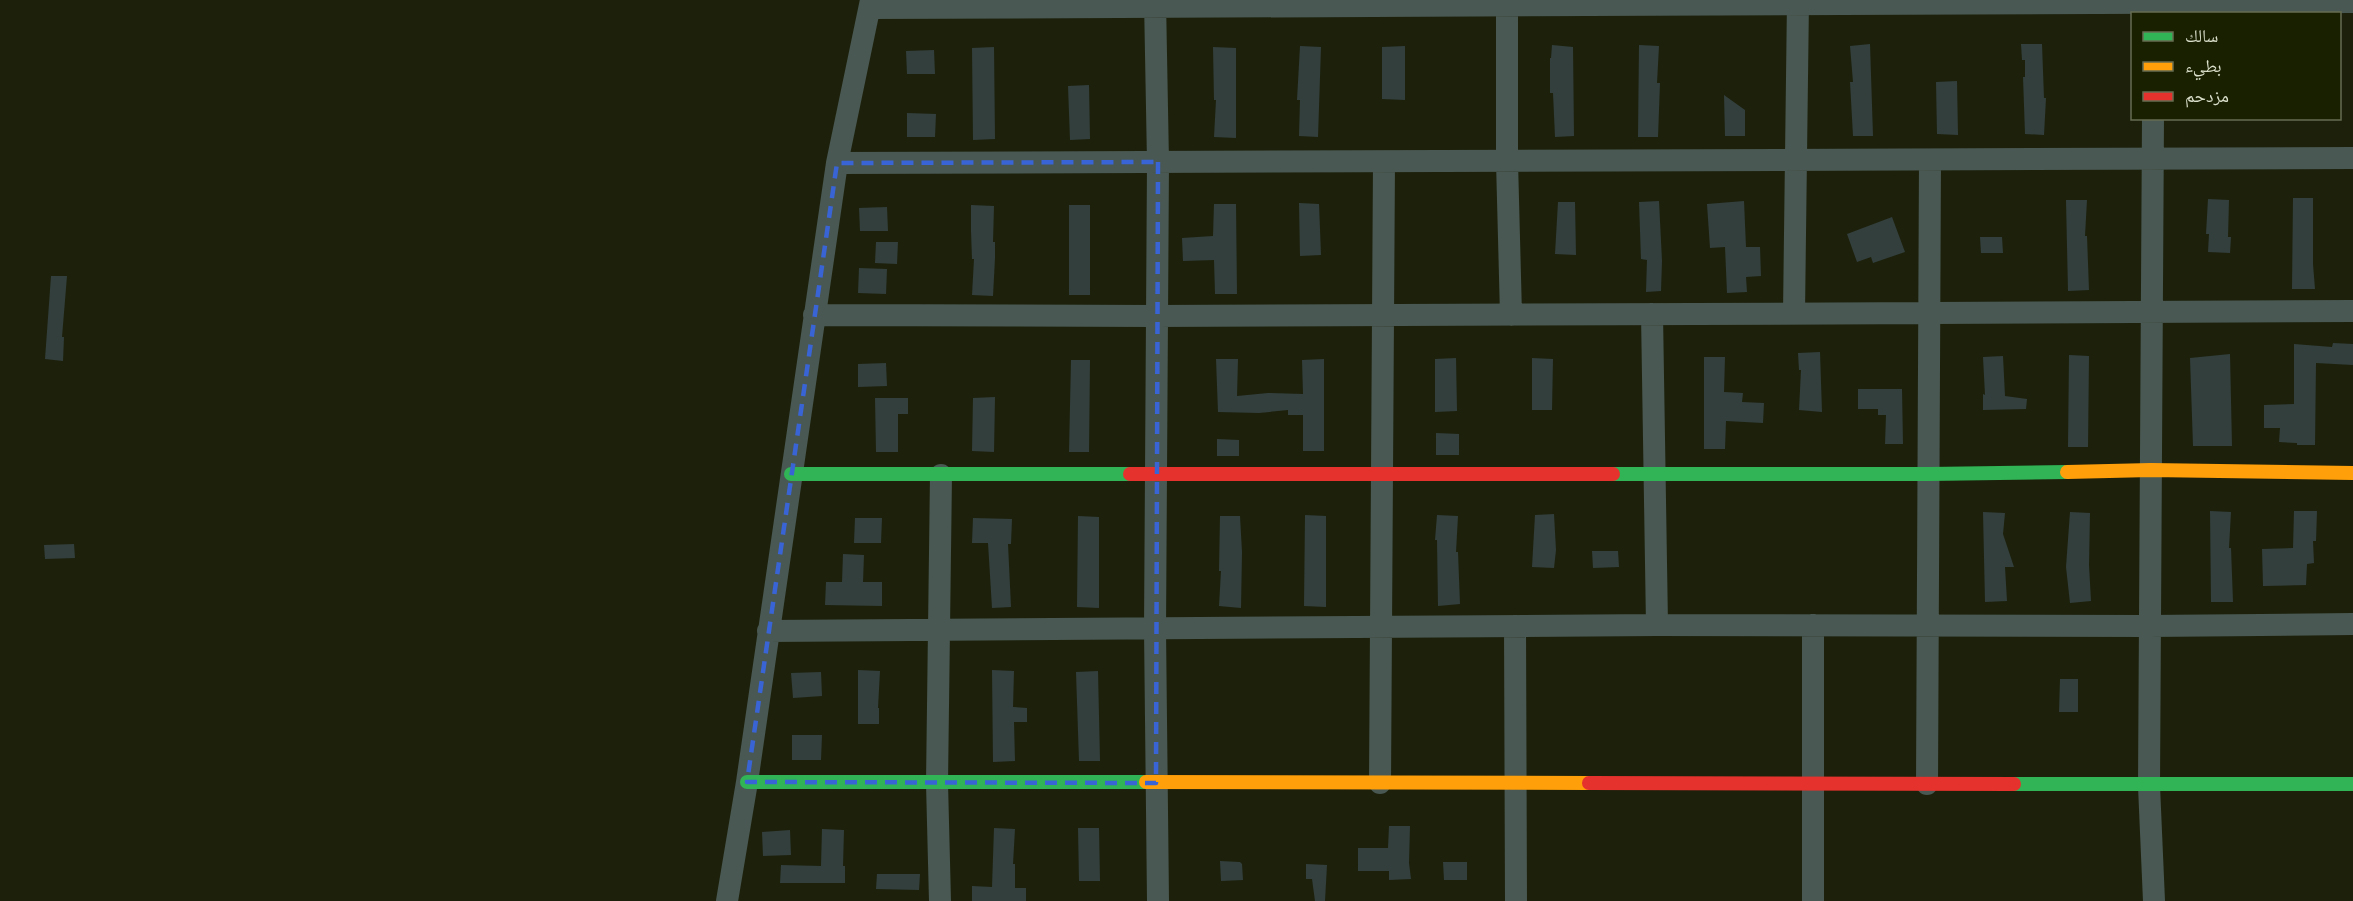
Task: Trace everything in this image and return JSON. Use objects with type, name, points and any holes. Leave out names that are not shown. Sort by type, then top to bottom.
[{"type":"street","points":[[1794,313],[1798,2]]},
{"type":"street","points":[[727,901],[747,782],[837,163],[870,4],[1798,2],[2150,5],[2353,2]]},
{"type":"street","points":[[1507,3],[1507,161],[1511,315]]},
{"type":"street","points":[[1155,4],[1158,162],[1155,475],[1158,901]]},
{"type":"street","points":[[2153,120],[2149,786],[2154,901]]},
{"type":"street","points":[[837,163],[2353,158]]},
{"type":"street","points":[[1927,784],[1930,160]]},
{"type":"street","points":[[1380,783],[1384,162]]},
{"type":"street","points":[[814,315],[1156,317],[1383,314],[2353,311]]},
{"type":"street","points":[[1652,314],[1657,625]]},
{"type":"street","points":[[791,474],[1929,474],[2151,470],[2353,473]]},
{"type":"street","points":[[940,901],[938,783],[941,475]]},
{"type":"street","points":[[768,631],[1381,626],[2353,624]]},
{"type":"street","points":[[1515,626],[1516,901]]},
{"type":"street","points":[[1813,626],[1813,901]]},
{"type":"street","points":[[747,782],[2149,786],[2353,784]]},
{"type":"highlighted area","points":[[1158,162],[1156,783],[747,782],[837,163]]},
{"type":"building","points":[[1870,44],[1873,136],[1853,136],[1850,46]]},
{"type":"building","points":[[2021,44],[2042,44],[2044,98],[2046,98],[2044,135],[2025,134],[2023,77],[2025,77],[2025,60],[2022,60]]},
{"type":"building","points":[[1552,45],[1573,47],[1574,136],[1555,137],[1553,93],[1550,93]]},
{"type":"building","points":[[1639,45],[1659,46],[1658,137],[1638,137]]},
{"type":"building","points":[[1300,46],[1321,47],[1318,137],[1299,136],[1300,100],[1297,100]]},
{"type":"building","points":[[1405,46],[1405,100],[1382,99],[1382,47]]},
{"type":"building","points":[[994,47],[995,139],[973,140],[972,48]]},
{"type":"building","points":[[1213,47],[1236,48],[1236,138],[1214,137],[1216,100],[1214,100]]},
{"type":"building","points":[[934,50],[935,74],[907,74],[906,51]]},
{"type":"building","points":[[1957,81],[1958,135],[1937,134],[1936,82]]},
{"type":"building","points":[[1089,85],[1090,139],[1070,140],[1068,86]]},
{"type":"building","points":[[1724,95],[1745,110],[1745,136],[1725,136]]},
{"type":"building","points":[[907,113],[936,114],[935,137],[907,137]]},
{"type":"building","points":[[2293,198],[2313,198],[2315,289],[2292,289]]},
{"type":"building","points":[[2208,199],[2229,200],[2230,253],[2208,252],[2209,234],[2206,234]]},
{"type":"building","points":[[2066,200],[2087,200],[2085,236],[2087,236],[2089,290],[2068,291]]},
{"type":"building","points":[[1659,201],[1661,291],[1646,292],[1647,260],[1641,259],[1639,202]]},
{"type":"building","points":[[1744,201],[1746,247],[1760,247],[1761,276],[1746,277],[1747,292],[1727,293],[1725,247],[1710,248],[1707,204]]},
{"type":"building","points":[[1558,202],[1575,202],[1576,255],[1555,254]]},
{"type":"building","points":[[1299,203],[1319,204],[1321,255],[1300,256]]},
{"type":"building","points":[[1214,204],[1236,204],[1237,294],[1215,294],[1214,260],[1183,261],[1182,238],[1213,236]]},
{"type":"building","points":[[971,205],[994,206],[993,296],[972,295],[974,259],[972,259]]},
{"type":"building","points":[[1069,205],[1090,205],[1090,295],[1069,295]]},
{"type":"building","points":[[887,207],[888,231],[860,231],[859,208]]},
{"type":"building","points":[[1892,217],[1905,252],[1873,263],[1871,257],[1857,262],[1847,234]]},
{"type":"building","points":[[1980,237],[2002,237],[2003,253],[1981,253]]},
{"type":"building","points":[[876,242],[898,242],[897,264],[875,263]]},
{"type":"building","points":[[859,268],[887,269],[886,294],[858,293]]},
{"type":"building","points":[[51,276],[67,276],[62,337],[64,337],[63,361],[45,359]]},
{"type":"building","points":[[2333,343],[2353,344],[2353,365],[2316,363],[2315,445],[2279,442],[2280,428],[2264,428],[2264,405],[2294,404],[2294,344],[2332,347]]},
{"type":"building","points":[[1820,352],[1822,412],[1799,410],[1801,370],[1799,370],[1798,353]]},
{"type":"building","points":[[2230,354],[2232,446],[2193,446],[2190,358]]},
{"type":"building","points":[[2069,355],[2089,356],[2088,447],[2068,447]]},
{"type":"building","points":[[2003,356],[2005,396],[2027,399],[2026,409],[1983,410],[1983,394],[1985,395],[1983,357]]},
{"type":"building","points":[[1704,357],[1725,357],[1724,392],[1743,393],[1742,402],[1764,403],[1763,423],[1726,421],[1725,449],[1704,449]]},
{"type":"building","points":[[1456,358],[1457,411],[1435,412],[1435,359]]},
{"type":"building","points":[[1532,358],[1553,359],[1552,410],[1532,410]]},
{"type":"building","points":[[1216,359],[1238,359],[1237,396],[1268,393],[1303,394],[1302,360],[1324,359],[1324,451],[1303,451],[1303,415],[1288,415],[1288,410],[1259,413],[1218,412]]},
{"type":"building","points":[[1071,360],[1090,360],[1089,452],[1069,452]]},
{"type":"building","points":[[886,363],[887,386],[858,387],[858,364]]},
{"type":"building","points":[[1858,389],[1902,389],[1903,444],[1885,444],[1886,415],[1878,415],[1878,409],[1858,409]]},
{"type":"building","points":[[995,397],[994,452],[972,451],[973,398]]},
{"type":"building","points":[[875,398],[908,398],[908,414],[898,414],[898,452],[876,452]]},
{"type":"building","points":[[1436,433],[1459,434],[1459,455],[1436,455]]},
{"type":"building","points":[[1217,439],[1239,440],[1239,456],[1217,456]]},
{"type":"building","points":[[2210,511],[2231,512],[2229,548],[2231,548],[2233,602],[2211,602]]},
{"type":"building","points":[[2294,511],[2317,511],[2316,541],[2313,541],[2314,563],[2307,564],[2306,585],[2263,586],[2262,549],[2293,548]]},
{"type":"building","points":[[1983,512],[2005,513],[2003,534],[2014,567],[2005,567],[2007,601],[1985,602]]},
{"type":"building","points":[[2070,512],[2090,513],[2091,601],[2070,603],[2066,567]]},
{"type":"building","points":[[1554,514],[1556,550],[1554,568],[1532,567],[1535,515]]},
{"type":"building","points":[[1305,515],[1326,516],[1326,607],[1304,606]]},
{"type":"building","points":[[1437,515],[1458,516],[1456,552],[1458,552],[1460,604],[1438,606],[1437,540],[1435,540]]},
{"type":"building","points":[[1078,516],[1099,517],[1099,608],[1077,607]]},
{"type":"building","points":[[1220,516],[1240,516],[1241,608],[1219,606]]},
{"type":"building","points":[[855,518],[882,518],[881,543],[854,543]]},
{"type":"building","points":[[973,518],[1012,519],[1011,544],[1008,544],[1011,607],[992,608],[988,543],[972,543]]},
{"type":"building","points":[[74,544],[75,558],[45,559],[44,545]]},
{"type":"building","points":[[1592,551],[1618,551],[1619,567],[1593,568]]},
{"type":"building","points":[[843,554],[864,555],[863,582],[882,582],[882,606],[825,605],[826,582],[842,582]]},
{"type":"building","points":[[858,670],[880,671],[879,724],[858,724]]},
{"type":"building","points":[[992,670],[1014,671],[1013,707],[1027,708],[1027,722],[1014,722],[1015,761],[993,762]]},
{"type":"building","points":[[1098,671],[1100,761],[1079,761],[1076,672]]},
{"type":"building","points":[[821,672],[822,696],[793,698],[791,673]]},
{"type":"building","points":[[2060,679],[2078,679],[2078,712],[2059,712]]},
{"type":"building","points":[[792,735],[822,735],[821,760],[792,760]]},
{"type":"building","points":[[1389,826],[1410,826],[1411,879],[1389,880],[1389,871],[1358,871],[1358,848],[1388,848]]},
{"type":"building","points":[[994,828],[1015,829],[1013,864],[1015,864],[1015,888],[1026,888],[1026,901],[972,901],[972,886],[992,887]]},
{"type":"building","points":[[1078,828],[1099,828],[1100,881],[1079,881]]},
{"type":"building","points":[[822,829],[844,830],[845,883],[780,883],[781,865],[821,866]]},
{"type":"building","points":[[790,830],[791,855],[763,856],[762,832]]},
{"type":"building","points":[[1220,861],[1240,862],[1243,880],[1221,881]]},
{"type":"building","points":[[1443,862],[1467,862],[1467,880],[1444,880]]},
{"type":"building","points":[[1306,864],[1327,865],[1325,901],[1315,901],[1312,879],[1306,879]]},
{"type":"building","points":[[877,874],[920,874],[919,890],[876,889]]},
{"type":"traffic: fast","points":[[1613,474],[2067,472]]},
{"type":"traffic: fast","points":[[791,474],[1130,474]]},
{"type":"traffic: fast","points":[[747,782],[1146,782]]},
{"type":"traffic: fast","points":[[2014,784],[2353,784]]},
{"type":"traffic: slow","points":[[2067,472],[2151,470],[2353,473]]},
{"type":"traffic: slow","points":[[1146,782],[1589,783]]},
{"type":"traffic: jam","points":[[1130,474],[1613,474]]},
{"type":"traffic: jam","points":[[1589,783],[2014,784]]}]
